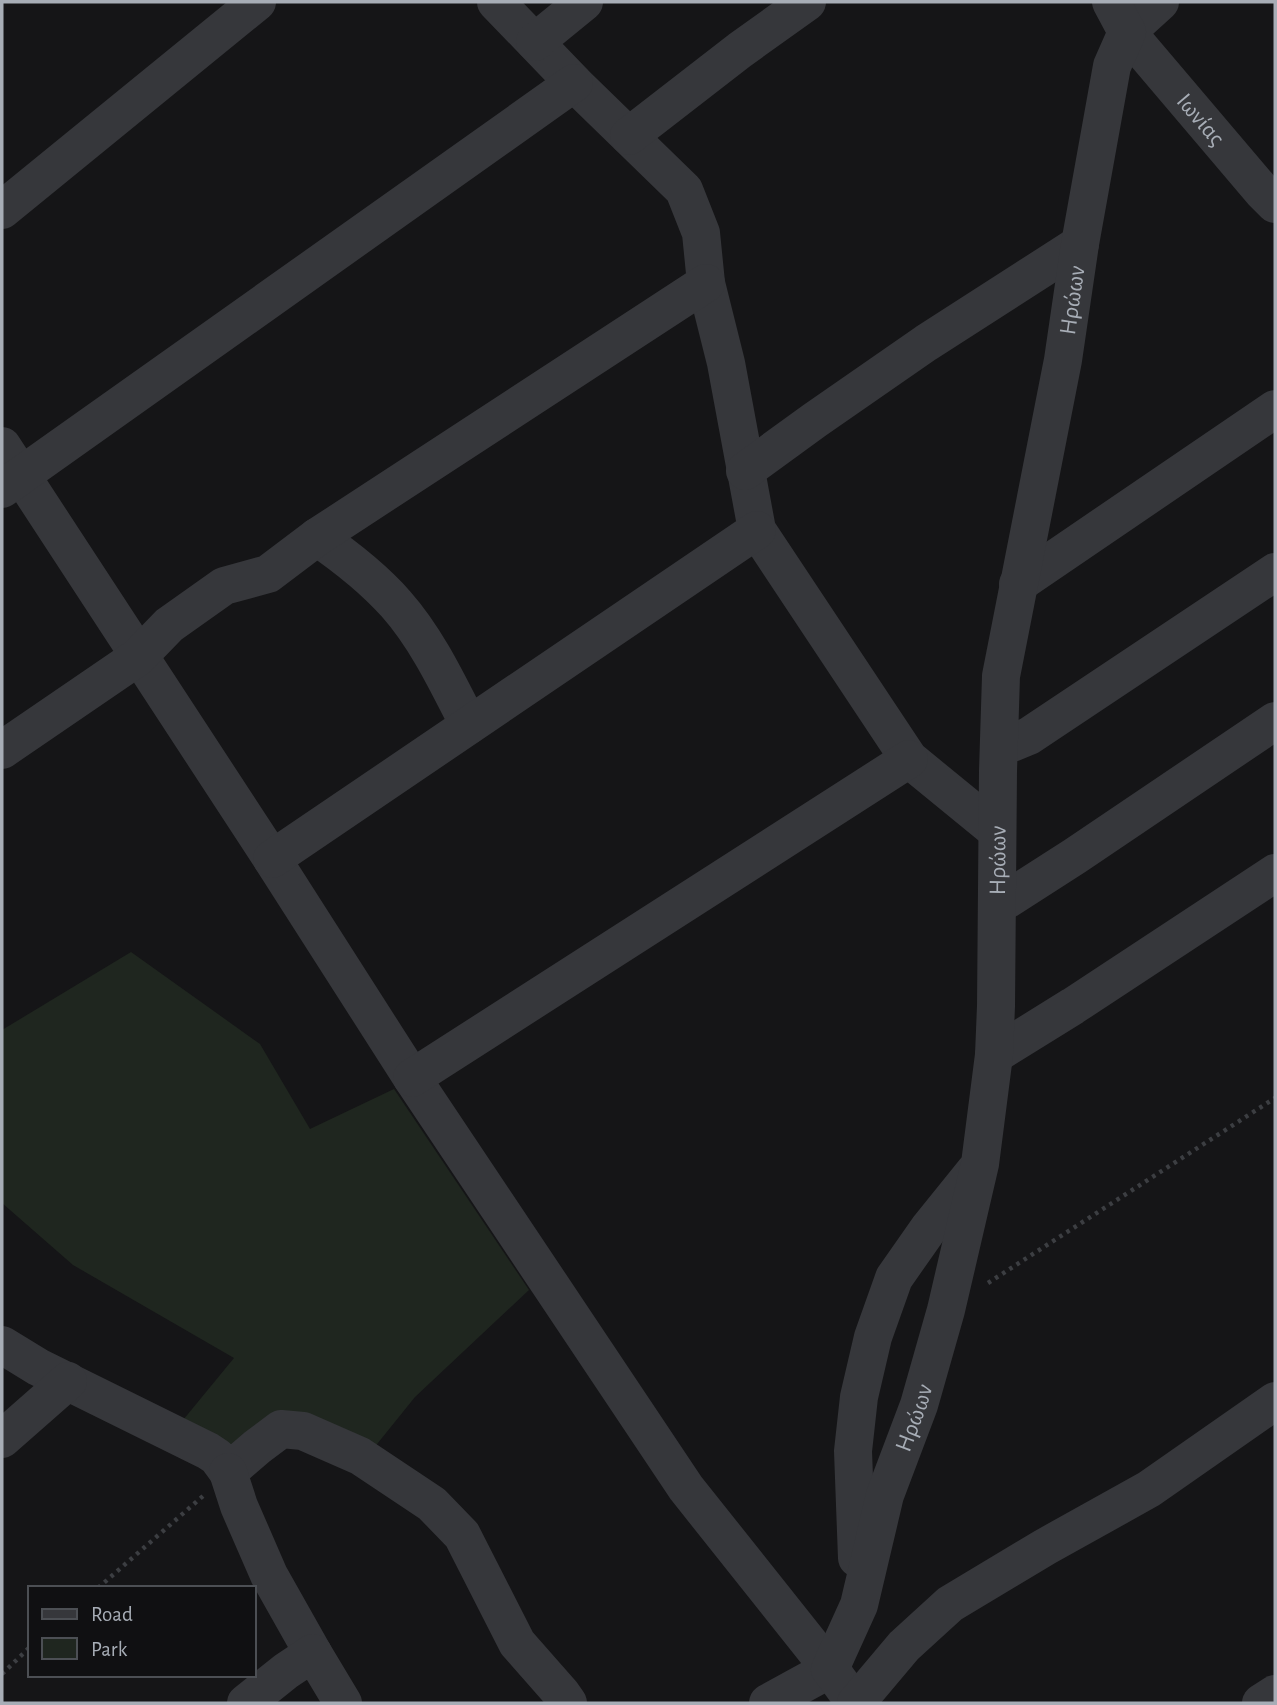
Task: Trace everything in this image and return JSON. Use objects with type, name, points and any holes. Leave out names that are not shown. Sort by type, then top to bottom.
[{"type":"street","points":[[2,210],[257,2]]},
{"type":"street","points":[[496,2],[574,83],[684,190],[701,233],[706,283],[726,363],[757,530],[909,759],[997,831]]},
{"type":"street","points":[[535,42],[584,2]]},
{"type":"street","points":[[629,136],[807,2]]},
{"type":"street","points":[[1119,17],[1160,2]]},
{"type":"street","name":"Ιωνίας","points":[[1119,17],[1271,191]]},
{"type":"street","name":"Ηρώων","points":[[830,1669],[859,1605],[885,1495],[919,1405],[946,1310],[980,1164],[994,1055],[1001,676],[1063,360],[1119,17]]},
{"type":"street","points":[[574,83],[8,471],[138,657],[272,859],[412,1078],[686,1488],[856,1703],[904,1646],[950,1604],[1149,1489],[1275,1401]]},
{"type":"street","points":[[745,471],[926,343],[1080,244]]},
{"type":"street","points":[[2,750],[138,657],[169,625],[224,586],[268,574],[317,537],[706,283]]},
{"type":"street","points":[[1018,584],[1275,409]]},
{"type":"street","points":[[272,859],[757,530]]},
{"type":"street","points":[[317,537],[370,578],[397,606],[421,639],[469,725]]},
{"type":"street","points":[[999,744],[1012,743],[1029,736],[1275,572]]},
{"type":"street","points":[[997,906],[1275,721]]},
{"type":"street","points":[[412,1078],[909,759]]},
{"type":"street","points":[[994,1055],[1275,873]]},
{"type":"street","points":[[859,1605],[853,1451],[859,1397],[873,1337],[894,1278],[929,1228],[980,1164]]},
{"type":"street","points":[[2,1345],[38,1367],[217,1457],[228,1472],[239,1506],[269,1575],[343,1703]]},
{"type":"street","points":[[2,1438],[68,1381]]},
{"type":"street","points":[[228,1472],[281,1429],[303,1431],[360,1456],[432,1504],[462,1535],[517,1643],[568,1703]]},
{"type":"street","points":[[246,1703],[313,1653]]},
{"type":"street","points":[[768,1703],[830,1669]]},
{"type":"street","points":[[1261,1703],[1275,1694]]},
{"type":"path","points":[[946,1310],[1275,1098]]},
{"type":"path","points":[[100,1586],[228,1472]]},
{"type":"path","points":[[2,1674],[28,1649]]},
{"type":"green space","points":[[131,952],[260,1044],[310,1129],[394,1089],[529,1290],[415,1397],[365,1459],[276,1423],[223,1453],[174,1431],[234,1358],[73,1265],[2,1203],[2,1030]]}]
